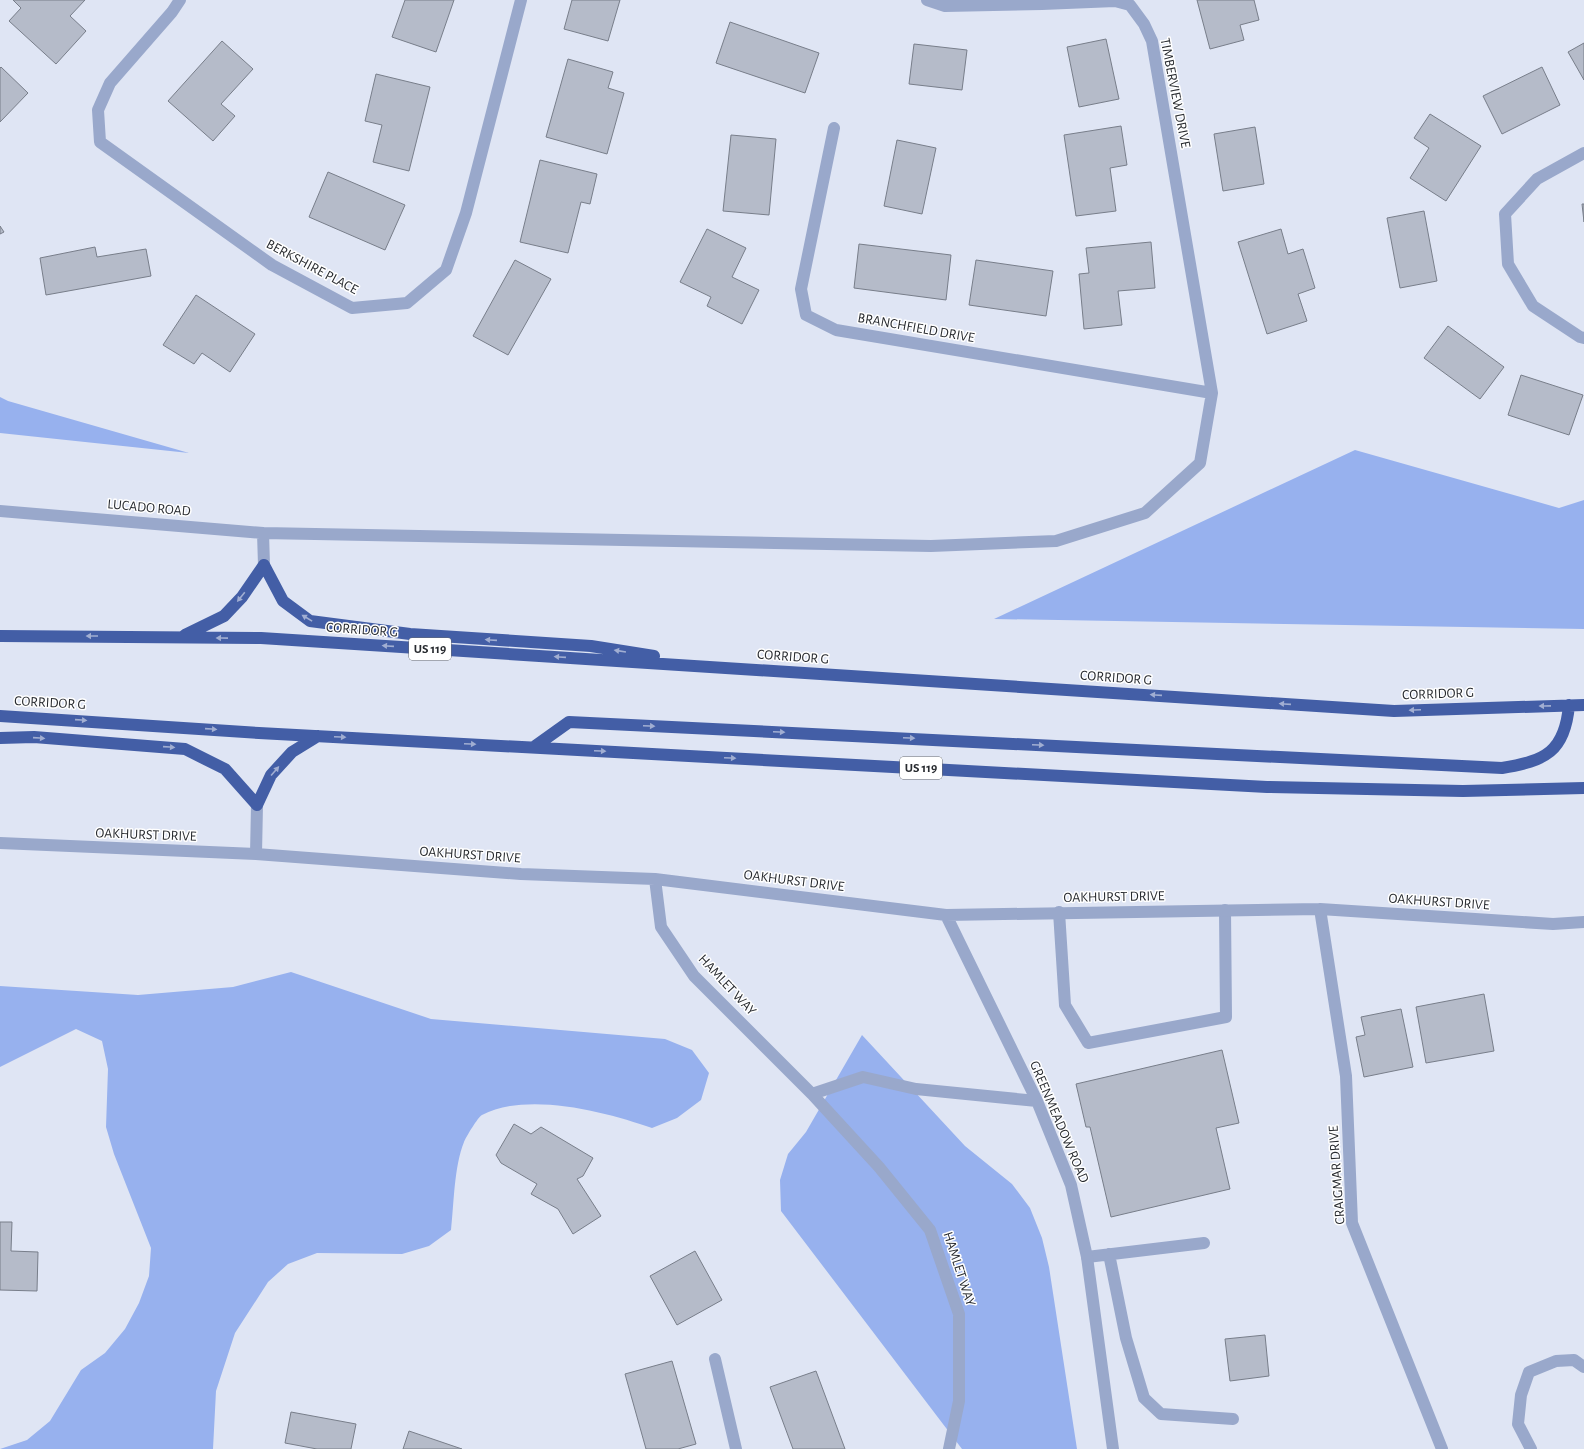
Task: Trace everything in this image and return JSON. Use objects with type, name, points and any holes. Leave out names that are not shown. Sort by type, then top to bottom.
[{"type":"highway","points":[[182,637],[224,616],[242,597],[264,565],[283,601],[310,621],[410,634],[591,646],[728,668]]},
{"type":"highway","name":"CORRIDOR G","points":[[0,636],[261,638],[1394,711],[1584,705]]},
{"type":"highway","points":[[534,747],[569,722],[1502,768],[1527,764],[1546,754],[1561,740],[1567,724],[1569,705]]},
{"type":"highway","name":"CORRIDOR G","points":[[0,716],[318,736],[1267,787],[1463,791],[1584,788]]},
{"type":"highway","points":[[0,738],[34,737],[185,748],[225,769],[257,805],[271,775],[292,752],[318,736]]},
{"type":"street","name":"BERKSHIRE PLACE","points":[[180,0],[172,12],[110,83],[98,110],[100,142],[272,265],[352,308],[407,303],[446,270],[466,214],[521,0]]},
{"type":"street","name":"TIMBERVIEW DRIVE","points":[[263,533],[931,546],[1056,541],[1145,513],[1200,463],[1212,393],[1152,41],[1144,24],[1130,6],[1115,1],[945,6],[927,0]]},
{"type":"street","name":"BRANCHFIELD DRIVE","points":[[834,128],[801,288],[806,316],[836,330],[1212,393]]},
{"type":"street","points":[[1584,153],[1537,179],[1505,214],[1508,264],[1533,306],[1580,337],[1584,338]]},
{"type":"street","name":"LUCADO ROAD","points":[[0,510],[263,533]]},
{"type":"street","points":[[263,533],[264,565]]},
{"type":"street","points":[[256,854],[257,805]]},
{"type":"street","name":"OAKHURST DRIVE","points":[[0,843],[256,854],[520,874],[655,879],[946,915],[1320,909],[1553,924],[1584,922]]},
{"type":"street","name":"HAMLET WAY","points":[[655,879],[660,927],[694,976],[812,1094],[879,1167],[930,1230],[959,1314],[959,1401],[949,1449]]},
{"type":"street","name":"CRAIGMAR DRIVE","points":[[1320,909],[1346,1076],[1352,1223],[1442,1449]]},
{"type":"street","points":[[1060,912],[1065,1005],[1088,1043],[1226,1018],[1225,910]]},
{"type":"street","name":"GREENMEADOW ROAD","points":[[946,915],[1037,1101],[1071,1185],[1087,1257],[1113,1449]]},
{"type":"street","points":[[812,1094],[863,1077],[916,1089],[1037,1101]]},
{"type":"street","points":[[1087,1257],[1204,1243]]},
{"type":"street","points":[[1109,1254],[1126,1338],[1144,1398],[1161,1414],[1233,1420]]},
{"type":"street","points":[[715,1359],[736,1449]]},
{"type":"street","points":[[1531,1449],[1518,1424],[1521,1395],[1529,1372],[1556,1361],[1574,1360],[1584,1367]]},
{"type":"shaded area","points":[[0,397],[8,401],[189,453],[0,433]]},
{"type":"shaded area","points":[[1355,450],[1559,508],[1584,500],[1584,629],[994,619]]},
{"type":"shaded area","points":[[291,972],[431,1019],[665,1039],[692,1050],[709,1073],[701,1100],[677,1118],[652,1128],[613,1116],[567,1106],[544,1104],[500,1108],[482,1115],[467,1136],[458,1162],[451,1230],[429,1246],[402,1254],[317,1253],[288,1264],[268,1282],[235,1333],[216,1391],[213,1449],[0,1449],[27,1440],[50,1421],[81,1370],[105,1353],[125,1329],[139,1303],[149,1276],[151,1248],[114,1154],[106,1127],[108,1069],[102,1041],[76,1029],[0,1067],[0,986],[138,995],[233,987]]},
{"type":"shaded area","points":[[862,1035],[965,1146],[1012,1184],[1030,1208],[1042,1238],[1049,1267],[1077,1449],[962,1449],[781,1211],[780,1180],[788,1154],[806,1132]]},
{"type":"building","points":[[13,0],[85,0],[70,16],[86,31],[56,64],[9,21],[21,8]]},
{"type":"building","points":[[405,0],[454,0],[436,52],[392,37]]},
{"type":"building","points":[[572,0],[620,0],[608,41],[564,29]]},
{"type":"building","points":[[1197,0],[1254,0],[1259,20],[1240,25],[1244,40],[1210,49]]},
{"type":"building","points":[[730,22],[819,53],[805,93],[716,63]]},
{"type":"building","points":[[1106,39],[1119,99],[1079,107],[1067,47]]},
{"type":"building","points":[[222,41],[253,69],[221,104],[235,116],[213,141],[168,101]]},
{"type":"building","points":[[1584,43],[1584,80],[1568,52]]},
{"type":"building","points":[[914,44],[967,50],[962,90],[909,84]]},
{"type":"building","points":[[568,59],[613,72],[608,88],[624,93],[607,154],[546,137]]},
{"type":"building","points":[[1,67],[28,93],[0,122],[0,68]]},
{"type":"building","points":[[1542,67],[1560,105],[1502,134],[1483,96]]},
{"type":"building","points":[[376,74],[430,87],[409,171],[373,162],[382,125],[365,121]]},
{"type":"building","points":[[1430,114],[1481,146],[1446,201],[1410,178],[1429,148],[1414,138]]},
{"type":"building","points":[[1121,126],[1127,165],[1110,168],[1116,211],[1076,216],[1064,135]]},
{"type":"building","points":[[1255,127],[1264,184],[1223,191],[1214,134]]},
{"type":"building","points":[[731,135],[776,139],[769,215],[723,211]]},
{"type":"building","points":[[897,140],[936,148],[922,214],[884,206]]},
{"type":"building","points":[[540,160],[597,174],[590,204],[581,202],[568,253],[520,242]]},
{"type":"building","points":[[328,172],[405,205],[385,250],[309,217]]},
{"type":"building","points":[[1582,204],[1584,204],[1584,222]]},
{"type":"building","points":[[1424,211],[1437,281],[1400,288],[1387,218]]},
{"type":"building","points":[[0,226],[4,232],[0,234]]},
{"type":"building","points":[[707,229],[746,248],[732,277],[759,290],[742,324],[707,306],[711,297],[680,282]]},
{"type":"building","points":[[1281,229],[1288,254],[1303,249],[1315,288],[1298,294],[1307,321],[1267,334],[1238,242]]},
{"type":"building","points":[[1151,242],[1155,288],[1118,291],[1122,325],[1084,329],[1079,274],[1089,273],[1086,248]]},
{"type":"building","points":[[859,244],[951,255],[946,300],[854,288]]},
{"type":"building","points":[[95,247],[97,257],[146,249],[151,276],[46,295],[40,258]]},
{"type":"building","points":[[515,260],[551,279],[508,355],[473,336]]},
{"type":"building","points":[[976,260],[1053,271],[1046,316],[969,305]]},
{"type":"building","points":[[196,295],[255,334],[230,372],[202,353],[194,364],[163,345]]},
{"type":"building","points":[[1448,326],[1504,367],[1480,399],[1424,358]]},
{"type":"building","points":[[1521,375],[1583,395],[1569,435],[1508,415]]},
{"type":"building","points":[[1484,994],[1494,1051],[1426,1063],[1416,1007]]},
{"type":"building","points":[[1401,1009],[1413,1067],[1364,1077],[1356,1037],[1365,1035],[1361,1017]]},
{"type":"building","points":[[1222,1050],[1239,1123],[1216,1128],[1230,1189],[1111,1217],[1090,1127],[1086,1127],[1076,1084]]},
{"type":"building","points":[[514,1124],[531,1134],[541,1127],[593,1158],[583,1176],[577,1179],[601,1216],[573,1234],[558,1209],[531,1194],[537,1184],[501,1163],[496,1155]]},
{"type":"building","points":[[0,1222],[12,1222],[11,1251],[38,1252],[37,1291],[0,1290]]},
{"type":"building","points":[[695,1251],[722,1300],[677,1325],[650,1276]]},
{"type":"building","points":[[1265,1335],[1269,1376],[1230,1381],[1225,1339]]},
{"type":"building","points":[[672,1361],[696,1444],[678,1449],[646,1449],[625,1374]]},
{"type":"building","points":[[816,1371],[845,1449],[793,1449],[770,1387]]},
{"type":"building","points":[[291,1412],[356,1424],[351,1449],[317,1449],[285,1443]]},
{"type":"building","points":[[409,1431],[462,1449],[403,1449]]}]
